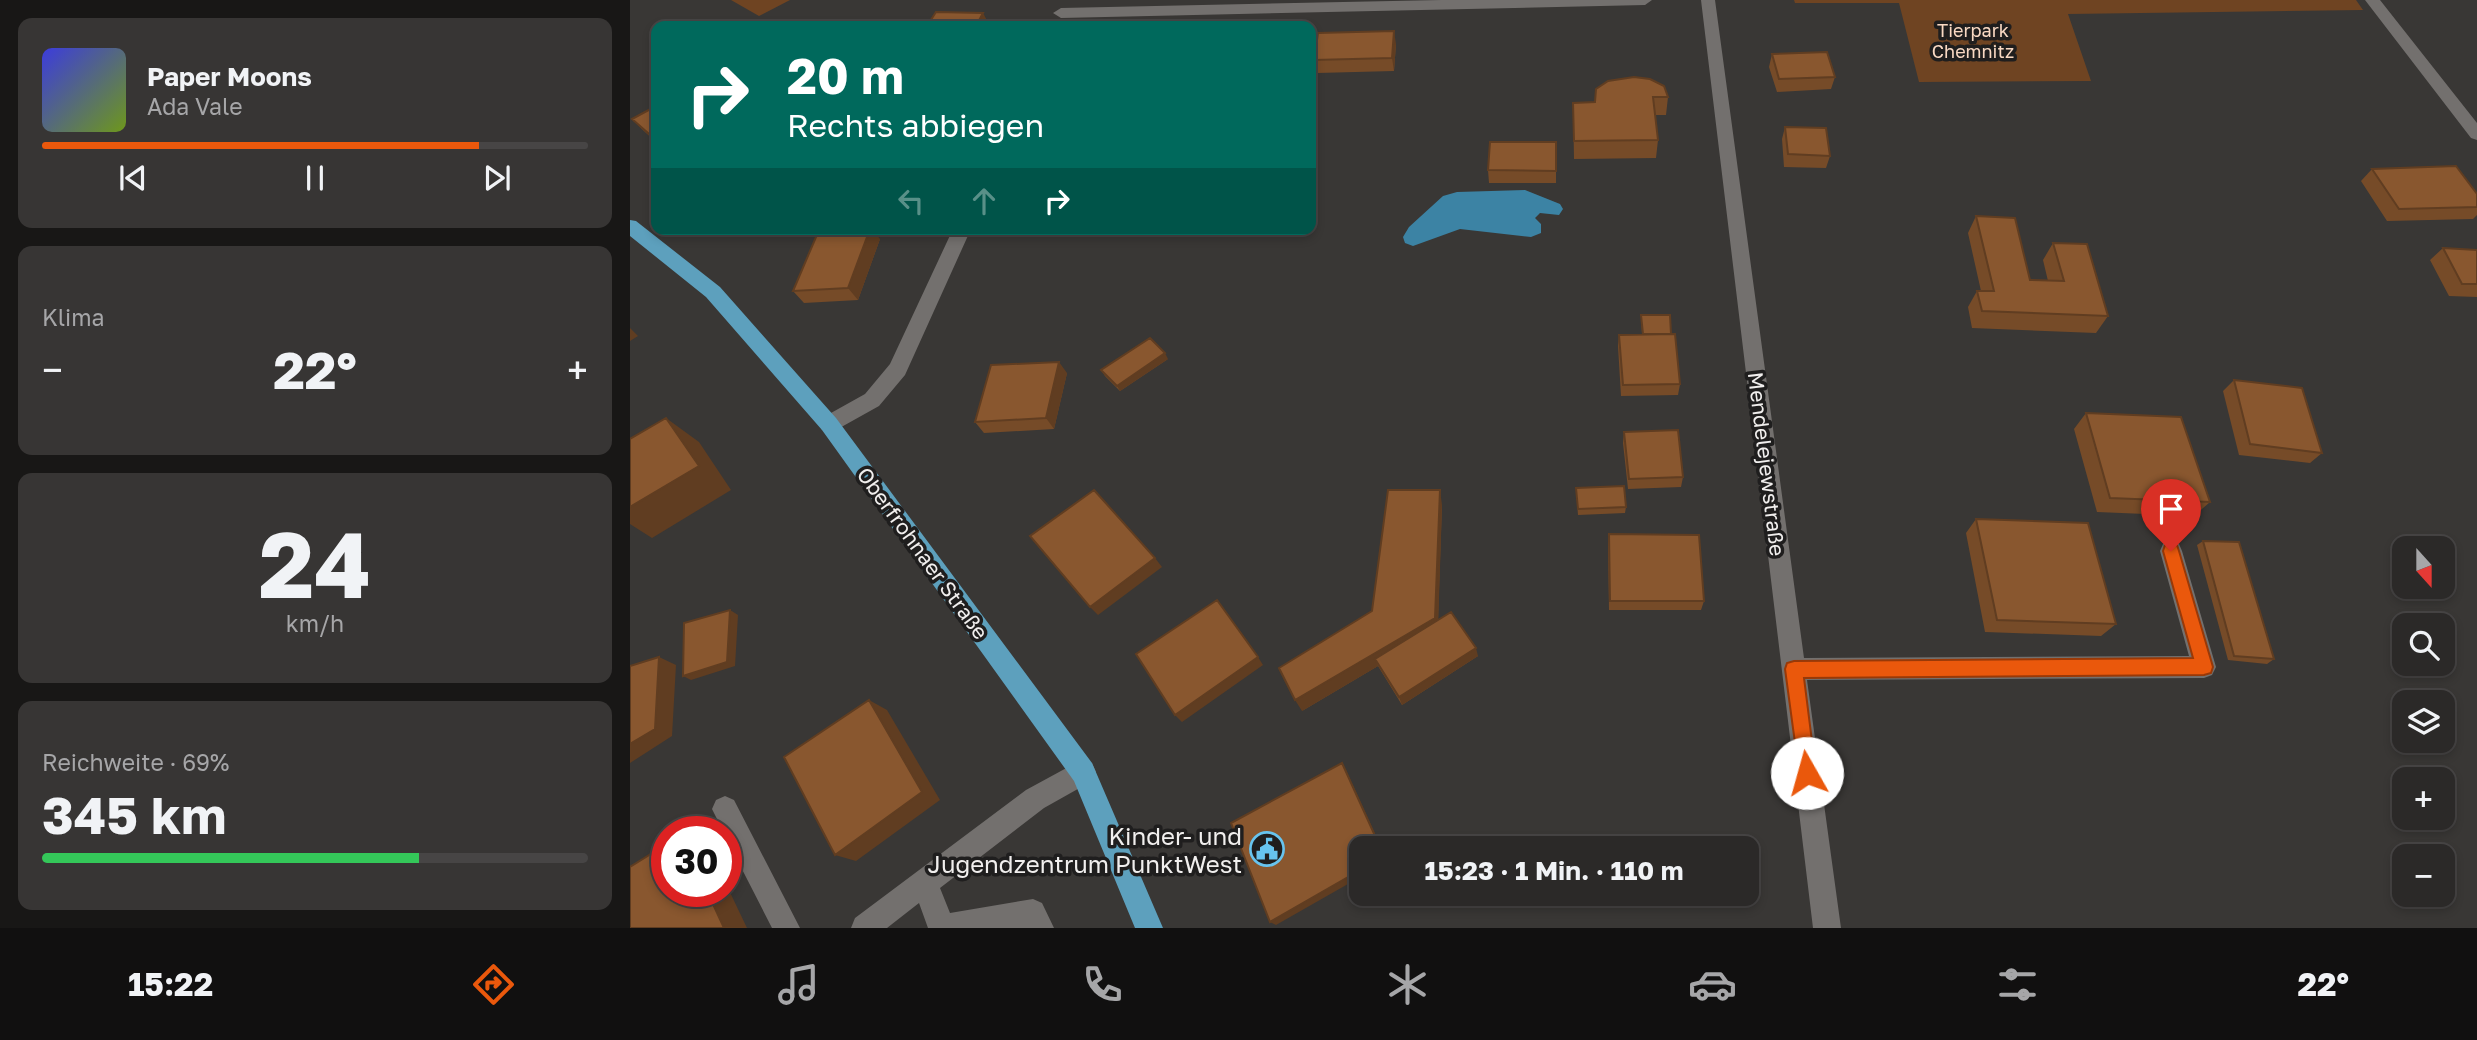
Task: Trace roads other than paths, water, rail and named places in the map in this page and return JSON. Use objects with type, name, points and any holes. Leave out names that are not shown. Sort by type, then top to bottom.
[{"type":"main road","name":"Oberfrohnaer Straße","points":[[630,226],[713,292],[829,424],[1083,772],[1150,928]]},
{"type":"street","points":[[1061,13],[1645,0]]},
{"type":"street","name":"Mendelejewstraße","points":[[1708,0],[1827,928]]},
{"type":"street","points":[[2372,0],[2477,134]]},
{"type":"street","points":[[829,424],[872,400],[898,369],[959,235]]},
{"type":"street","points":[[1794,669],[2204,667],[2171,551]]},
{"type":"street","points":[[865,928],[1035,799],[1083,772]]},
{"type":"street","points":[[725,809],[786,928]]},
{"type":"street","points":[[925,883],[942,928],[1033,912],[1040,928]]},
{"type":"water","points":[[1525,190],[1560,204],[1563,209],[1559,215],[1540,213],[1535,218],[1541,224],[1541,233],[1531,237],[1460,229],[1413,246],[1405,243],[1403,237],[1409,227],[1443,196],[1457,192]]},
{"type":"place","name":"Kinder- und Jugendzentrum PunktWest","points":[[1267,849]]},
{"type":"park label","name":"Tierpark Chemnitz","points":[[1973,40]]}]
